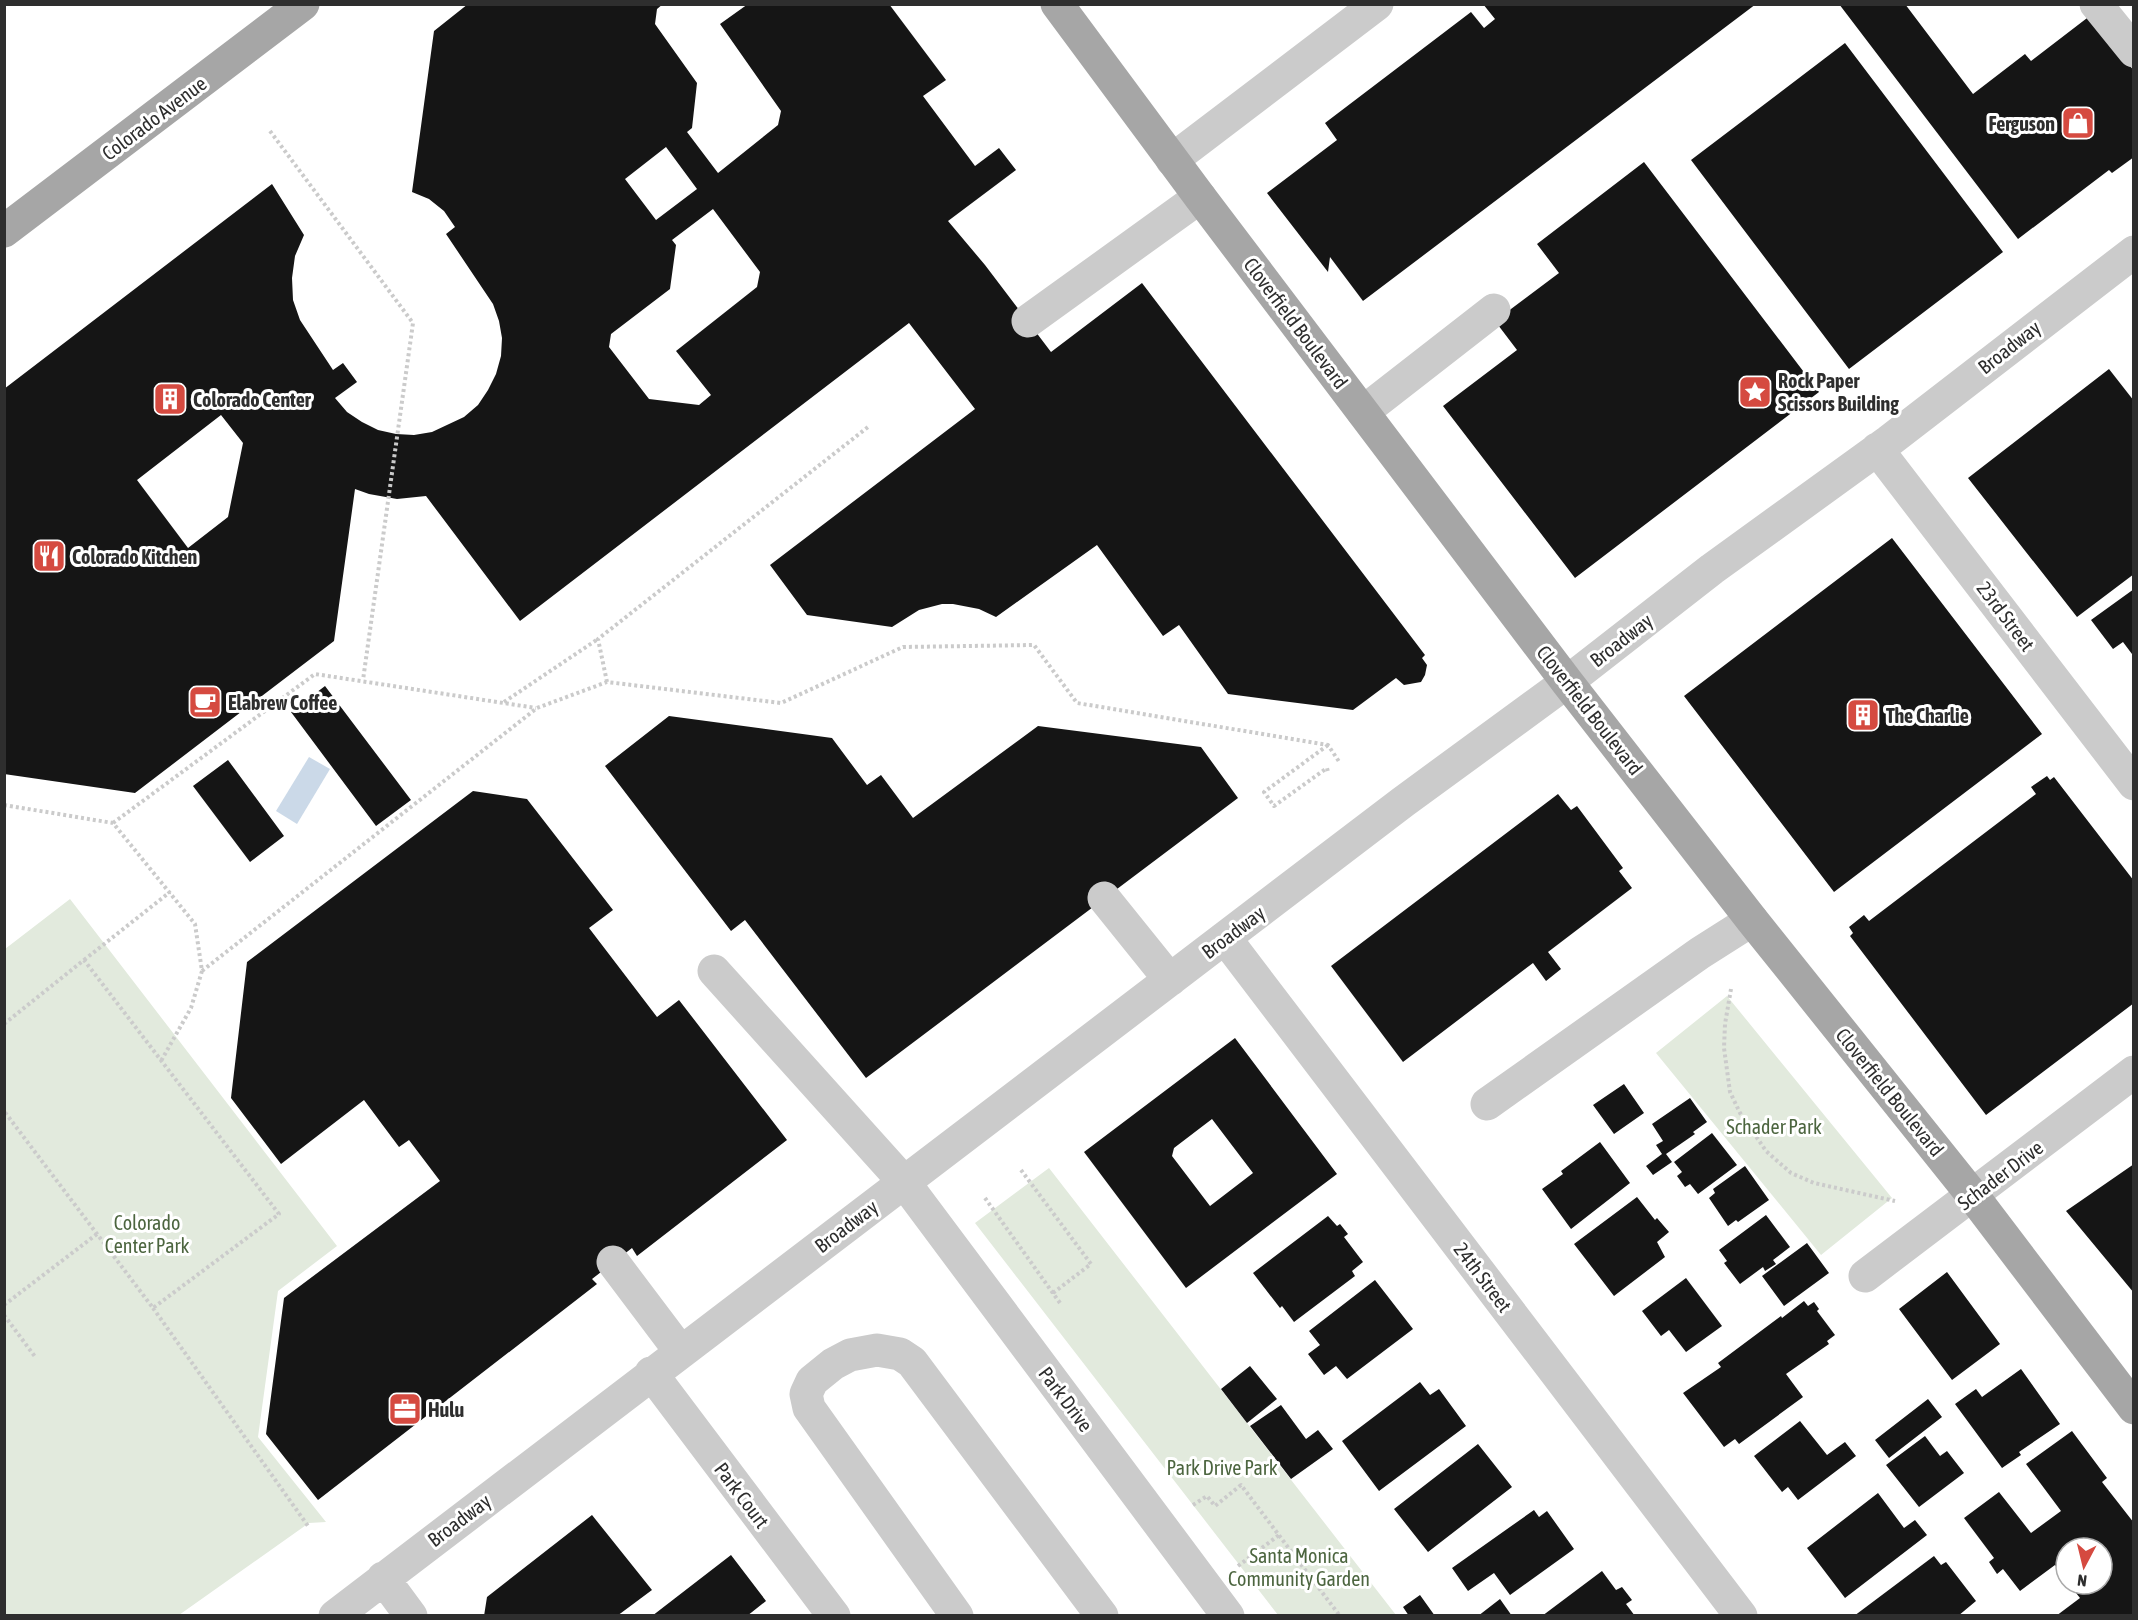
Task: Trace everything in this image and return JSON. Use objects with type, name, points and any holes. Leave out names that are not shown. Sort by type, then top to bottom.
[{"type":"main road","name":"Colorado Avenue","points":[[4,231],[303,4]]},
{"type":"main road","name":"Cloverfield Boulevard","points":[[1057,4],[1172,160],[1567,682],[1752,920],[1973,1196],[2133,1408]]},
{"type":"street","points":[[1172,160],[1377,4]]},
{"type":"street","points":[[2096,4],[2133,51]]},
{"type":"street","points":[[1028,321],[1200,197]]},
{"type":"street","name":"Broadway","points":[[335,1616],[680,1351],[1412,796],[1567,682],[1712,569],[1877,449],[2133,252]]},
{"type":"street","points":[[1363,412],[1494,310]]},
{"type":"street","name":"23rd Street","points":[[1877,449],[2133,784]]},
{"type":"street","points":[[1104,898],[1170,980]]},
{"type":"street","points":[[1487,1104],[1701,953],[1752,920]]},
{"type":"street","name":"24th Street","points":[[1225,938],[1741,1616]]},
{"type":"street","name":"Park Drive","points":[[714,971],[904,1182],[1228,1616]]},
{"type":"street","name":"Schader Drive","points":[[1865,1276],[2133,1072]]},
{"type":"street","points":[[614,1262],[680,1351]]},
{"type":"street","points":[[957,1616],[808,1408],[806,1394],[812,1381],[850,1354],[877,1350],[900,1354],[912,1362],[1102,1616]]},
{"type":"street","name":"Park Court","points":[[651,1373],[834,1616]]},
{"type":"street","points":[[383,1578],[411,1616]]},
{"type":"path","points":[[270,130],[413,323],[363,680]]},
{"type":"path","points":[[503,702],[598,639],[868,427]]},
{"type":"path","points":[[598,639],[607,682]]},
{"type":"path","points":[[202,970],[537,708],[607,682],[781,703],[903,647],[1034,645],[1077,703],[1328,745],[1340,763]]},
{"type":"path","points":[[113,823],[315,674],[537,708]]},
{"type":"path","points":[[1328,745],[1264,792],[1274,806],[1327,768],[1328,772]]},
{"type":"path","points":[[4,805],[113,823],[195,924],[202,970],[191,1008],[161,1061]]},
{"type":"path","points":[[4,1024],[170,892]]},
{"type":"path","points":[[84,960],[279,1214],[153,1308]]},
{"type":"path","points":[[1731,989],[1725,1024],[1724,1048],[1730,1092],[1740,1113],[1766,1151],[1791,1173],[1814,1183],[1895,1201]]},
{"type":"path","points":[[4,1111],[153,1308],[308,1526]]},
{"type":"path","points":[[1022,1170],[1091,1264],[1053,1293]]},
{"type":"path","points":[[985,1198],[1060,1303]]},
{"type":"path","points":[[4,1305],[97,1234]]},
{"type":"path","points":[[4,1316],[36,1358]]},
{"type":"path","points":[[1185,1511],[1207,1496],[1215,1506],[1241,1485],[1340,1616]]},
{"type":"path","points":[[1231,1572],[1279,1535]]},
{"type":"green space","name":"Colorado Center Park","points":[[70,899],[337,1246],[278,1291],[258,1437],[326,1522],[309,1523],[179,1615],[5,1615],[5,949]]},
{"type":"green space","name":"Schader Park","points":[[1727,996],[1892,1198],[1821,1255],[1656,1053]]},
{"type":"green space","name":"Park Drive Park","points":[[1049,1168],[1396,1615],[1278,1615],[975,1223]]},
{"type":"water","points":[[309,757],[330,769],[297,824],[276,811]]},
{"type":"building","name":"Colorado Center","points":[[468,4],[663,4],[657,9],[655,24],[697,83],[692,128],[687,132],[718,173],[778,125],[781,111],[720,24],[748,4],[889,4],[946,80],[923,96],[975,166],[999,148],[1016,170],[948,221],[985,265],[1051,352],[1142,283],[1425,655],[1422,658],[1427,665],[1421,682],[1404,685],[1396,678],[1353,710],[1228,694],[1179,625],[1163,636],[1097,545],[996,617],[979,609],[953,604],[942,604],[919,610],[892,627],[807,615],[770,565],[975,409],[909,323],[520,621],[426,496],[397,499],[355,489],[334,641],[135,793],[4,774],[4,389],[272,184],[304,235],[295,256],[292,278],[293,300],[300,320],[333,370],[343,363],[357,382],[335,398],[347,412],[378,430],[414,435],[432,432],[464,417],[478,405],[488,390],[501,356],[502,338],[493,304],[446,234],[455,227],[444,211],[429,199],[412,192],[434,31]],"holes":[[[666,147],[697,189],[656,220],[625,179]],[[713,209],[760,272],[757,287],[676,351],[711,395],[699,405],[649,399],[609,347],[611,334],[670,289],[676,245],[672,240]],[[221,415],[243,443],[228,517],[188,548],[137,480]]]},
{"type":"building","points":[[1483,4],[1756,4],[1363,301],[1330,257],[1328,272],[1267,193],[1337,140],[1325,123],[1471,12],[1484,28],[1495,19]]},
{"type":"building","points":[[1839,4],[1905,4],[1973,94],[2025,54],[2031,61],[2091,15],[2134,71],[2134,157],[2112,173],[2109,170],[2018,239]]},
{"type":"building","points":[[1845,43],[2003,252],[1849,369],[1691,160]]},
{"type":"building","points":[[1644,162],[1819,392],[1575,578],[1443,406],[1517,350],[1495,321],[1559,273],[1537,244]]},
{"type":"building","points":[[2109,369],[2134,401],[2134,574],[2077,617],[1968,478]]},
{"type":"building","name":"The Charlie","points":[[1892,538],[2042,734],[1834,892],[1684,696]]},
{"type":"building","points":[[2134,589],[2134,653],[2132,654],[2123,642],[2113,649],[2091,620]]},
{"type":"building","points":[[325,686],[411,800],[376,826],[291,712]]},
{"type":"building","points":[[669,716],[832,738],[867,785],[881,775],[913,818],[1038,726],[1201,747],[1238,798],[866,1078],[745,920],[731,931],[605,766]]},
{"type":"building","points":[[228,760],[284,836],[250,862],[193,786]]},
{"type":"building","points":[[2047,776],[2050,780],[2054,777],[2134,881],[2134,1003],[1986,1115],[1850,936],[1853,933],[1849,927],[1864,915],[1869,921],[2036,794],[2031,787]]},
{"type":"building","points":[[473,791],[527,799],[613,910],[589,928],[657,1017],[679,1000],[787,1140],[637,1256],[632,1248],[592,1279],[597,1284],[318,1500],[266,1434],[284,1298],[440,1181],[409,1140],[399,1147],[364,1100],[281,1164],[231,1098],[247,962]]},
{"type":"building","points":[[1558,794],[1571,810],[1577,806],[1623,868],[1619,871],[1632,888],[1548,952],[1561,969],[1546,981],[1533,963],[1403,1062],[1331,966]]},
{"type":"building","points":[[1235,1038],[1337,1174],[1186,1288],[1084,1152]],"holes":[[[1212,1119],[1253,1173],[1210,1206],[1172,1156],[1174,1148]]]},
{"type":"building","points":[[1624,1084],[1644,1113],[1614,1134],[1593,1105]]},
{"type":"building","points":[[1690,1098],[1707,1122],[1693,1132],[1695,1134],[1666,1154],[1672,1162],[1653,1175],[1646,1166],[1662,1154],[1656,1145],[1663,1141],[1652,1124]]},
{"type":"building","points":[[1712,1133],[1737,1165],[1698,1194],[1690,1184],[1685,1187],[1677,1176],[1682,1172],[1674,1162]]},
{"type":"building","points":[[1600,1142],[1630,1183],[1571,1229],[1542,1189],[1563,1174],[1561,1171]]},
{"type":"building","points":[[2134,1164],[2134,1293],[2066,1211]]},
{"type":"building","points":[[1745,1166],[1769,1200],[1738,1222],[1736,1220],[1728,1226],[1709,1198],[1715,1193],[1713,1189]]},
{"type":"building","points":[[1637,1197],[1655,1220],[1657,1218],[1669,1232],[1657,1242],[1665,1257],[1614,1296],[1574,1244]]},
{"type":"building","points":[[1766,1215],[1790,1247],[1773,1260],[1776,1264],[1765,1271],[1763,1267],[1740,1284],[1724,1263],[1727,1261],[1719,1250]]},
{"type":"building","points":[[1328,1216],[1337,1226],[1340,1224],[1348,1234],[1344,1237],[1363,1262],[1352,1271],[1355,1276],[1294,1322],[1253,1273]]},
{"type":"building","points":[[1807,1243],[1829,1273],[1784,1306],[1762,1276]]},
{"type":"building","points":[[1947,1272],[2000,1344],[1952,1380],[1899,1309]]},
{"type":"building","points":[[1686,1278],[1722,1326],[1686,1352],[1669,1330],[1661,1336],[1642,1311]]},
{"type":"building","points":[[1375,1280],[1413,1329],[1347,1379],[1336,1366],[1324,1375],[1308,1354],[1320,1345],[1309,1331]]},
{"type":"building","points":[[1804,1301],[1808,1306],[1814,1302],[1819,1309],[1817,1311],[1835,1335],[1827,1341],[1829,1344],[1786,1374],[1803,1397],[1739,1444],[1735,1439],[1724,1447],[1683,1393],[1721,1367],[1718,1363]]},
{"type":"building","points":[[1250,1366],[1277,1399],[1247,1423],[1221,1389]]},
{"type":"building","points":[[2021,1369],[2060,1424],[2019,1452],[2021,1455],[2002,1468],[1955,1404],[1976,1389],[1982,1397]]},
{"type":"building","points":[[1420,1382],[1430,1395],[1439,1389],[1466,1426],[1379,1491],[1342,1441]]},
{"type":"building","points":[[1928,1399],[1942,1417],[1889,1458],[1875,1440]]},
{"type":"building","points":[[1281,1405],[1306,1439],[1318,1430],[1333,1449],[1291,1479],[1250,1426]]},
{"type":"building","points":[[1800,1421],[1827,1455],[1845,1442],[1856,1456],[1798,1500],[1788,1487],[1782,1492],[1754,1456]]},
{"type":"building","points":[[2072,1431],[2107,1478],[2102,1482],[2134,1523],[2134,1616],[2056,1616],[2080,1598],[2078,1596],[2114,1596],[2114,1536],[2054,1536],[2054,1566],[2020,1591],[2003,1569],[1997,1574],[1989,1562],[1994,1558],[1964,1518],[1999,1492],[2031,1533],[2061,1511],[2026,1464]]},
{"type":"building","points":[[1925,1436],[1940,1456],[1947,1451],[1964,1473],[1919,1507],[1886,1465]]},
{"type":"building","points":[[1478,1444],[1512,1487],[1428,1552],[1394,1509]]},
{"type":"building","points":[[1878,1493],[1904,1528],[1915,1520],[1927,1535],[1845,1598],[1807,1548]]},
{"type":"building","points":[[1534,1510],[1539,1517],[1547,1511],[1574,1549],[1510,1595],[1494,1573],[1468,1591],[1452,1568]]},
{"type":"building","points":[[592,1515],[652,1590],[617,1616],[484,1616],[487,1597]]},
{"type":"building","points":[[731,1555],[766,1601],[747,1616],[652,1616]]},
{"type":"building","points":[[1934,1556],[1941,1565],[1946,1562],[1976,1601],[1958,1616],[1854,1616]]},
{"type":"building","points":[[1602,1571],[1616,1590],[1622,1587],[1632,1600],[1626,1604],[1635,1616],[1542,1616]]},
{"type":"building","points":[[1420,1595],[1435,1616],[1409,1616],[1403,1607]]},
{"type":"building","points":[[1500,1599],[1512,1616],[1478,1616]]},
{"type":"place","name":"Ferguson","points":[[2078,123]]},
{"type":"place","name":"Rock Paper Scissors Building","points":[[1755,392]]},
{"type":"place","name":"Colorado Center","points":[[170,399]]},
{"type":"place","name":"Colorado Kitchen","points":[[49,556]]},
{"type":"place","name":"Elabrew Coffee","points":[[205,702]]},
{"type":"place","name":"The Charlie","points":[[1863,715]]},
{"type":"place","name":"Hulu","points":[[405,1409]]},
{"type":"park label","name":"Santa Monica Community Garden","points":[[1299,1566]]}]
